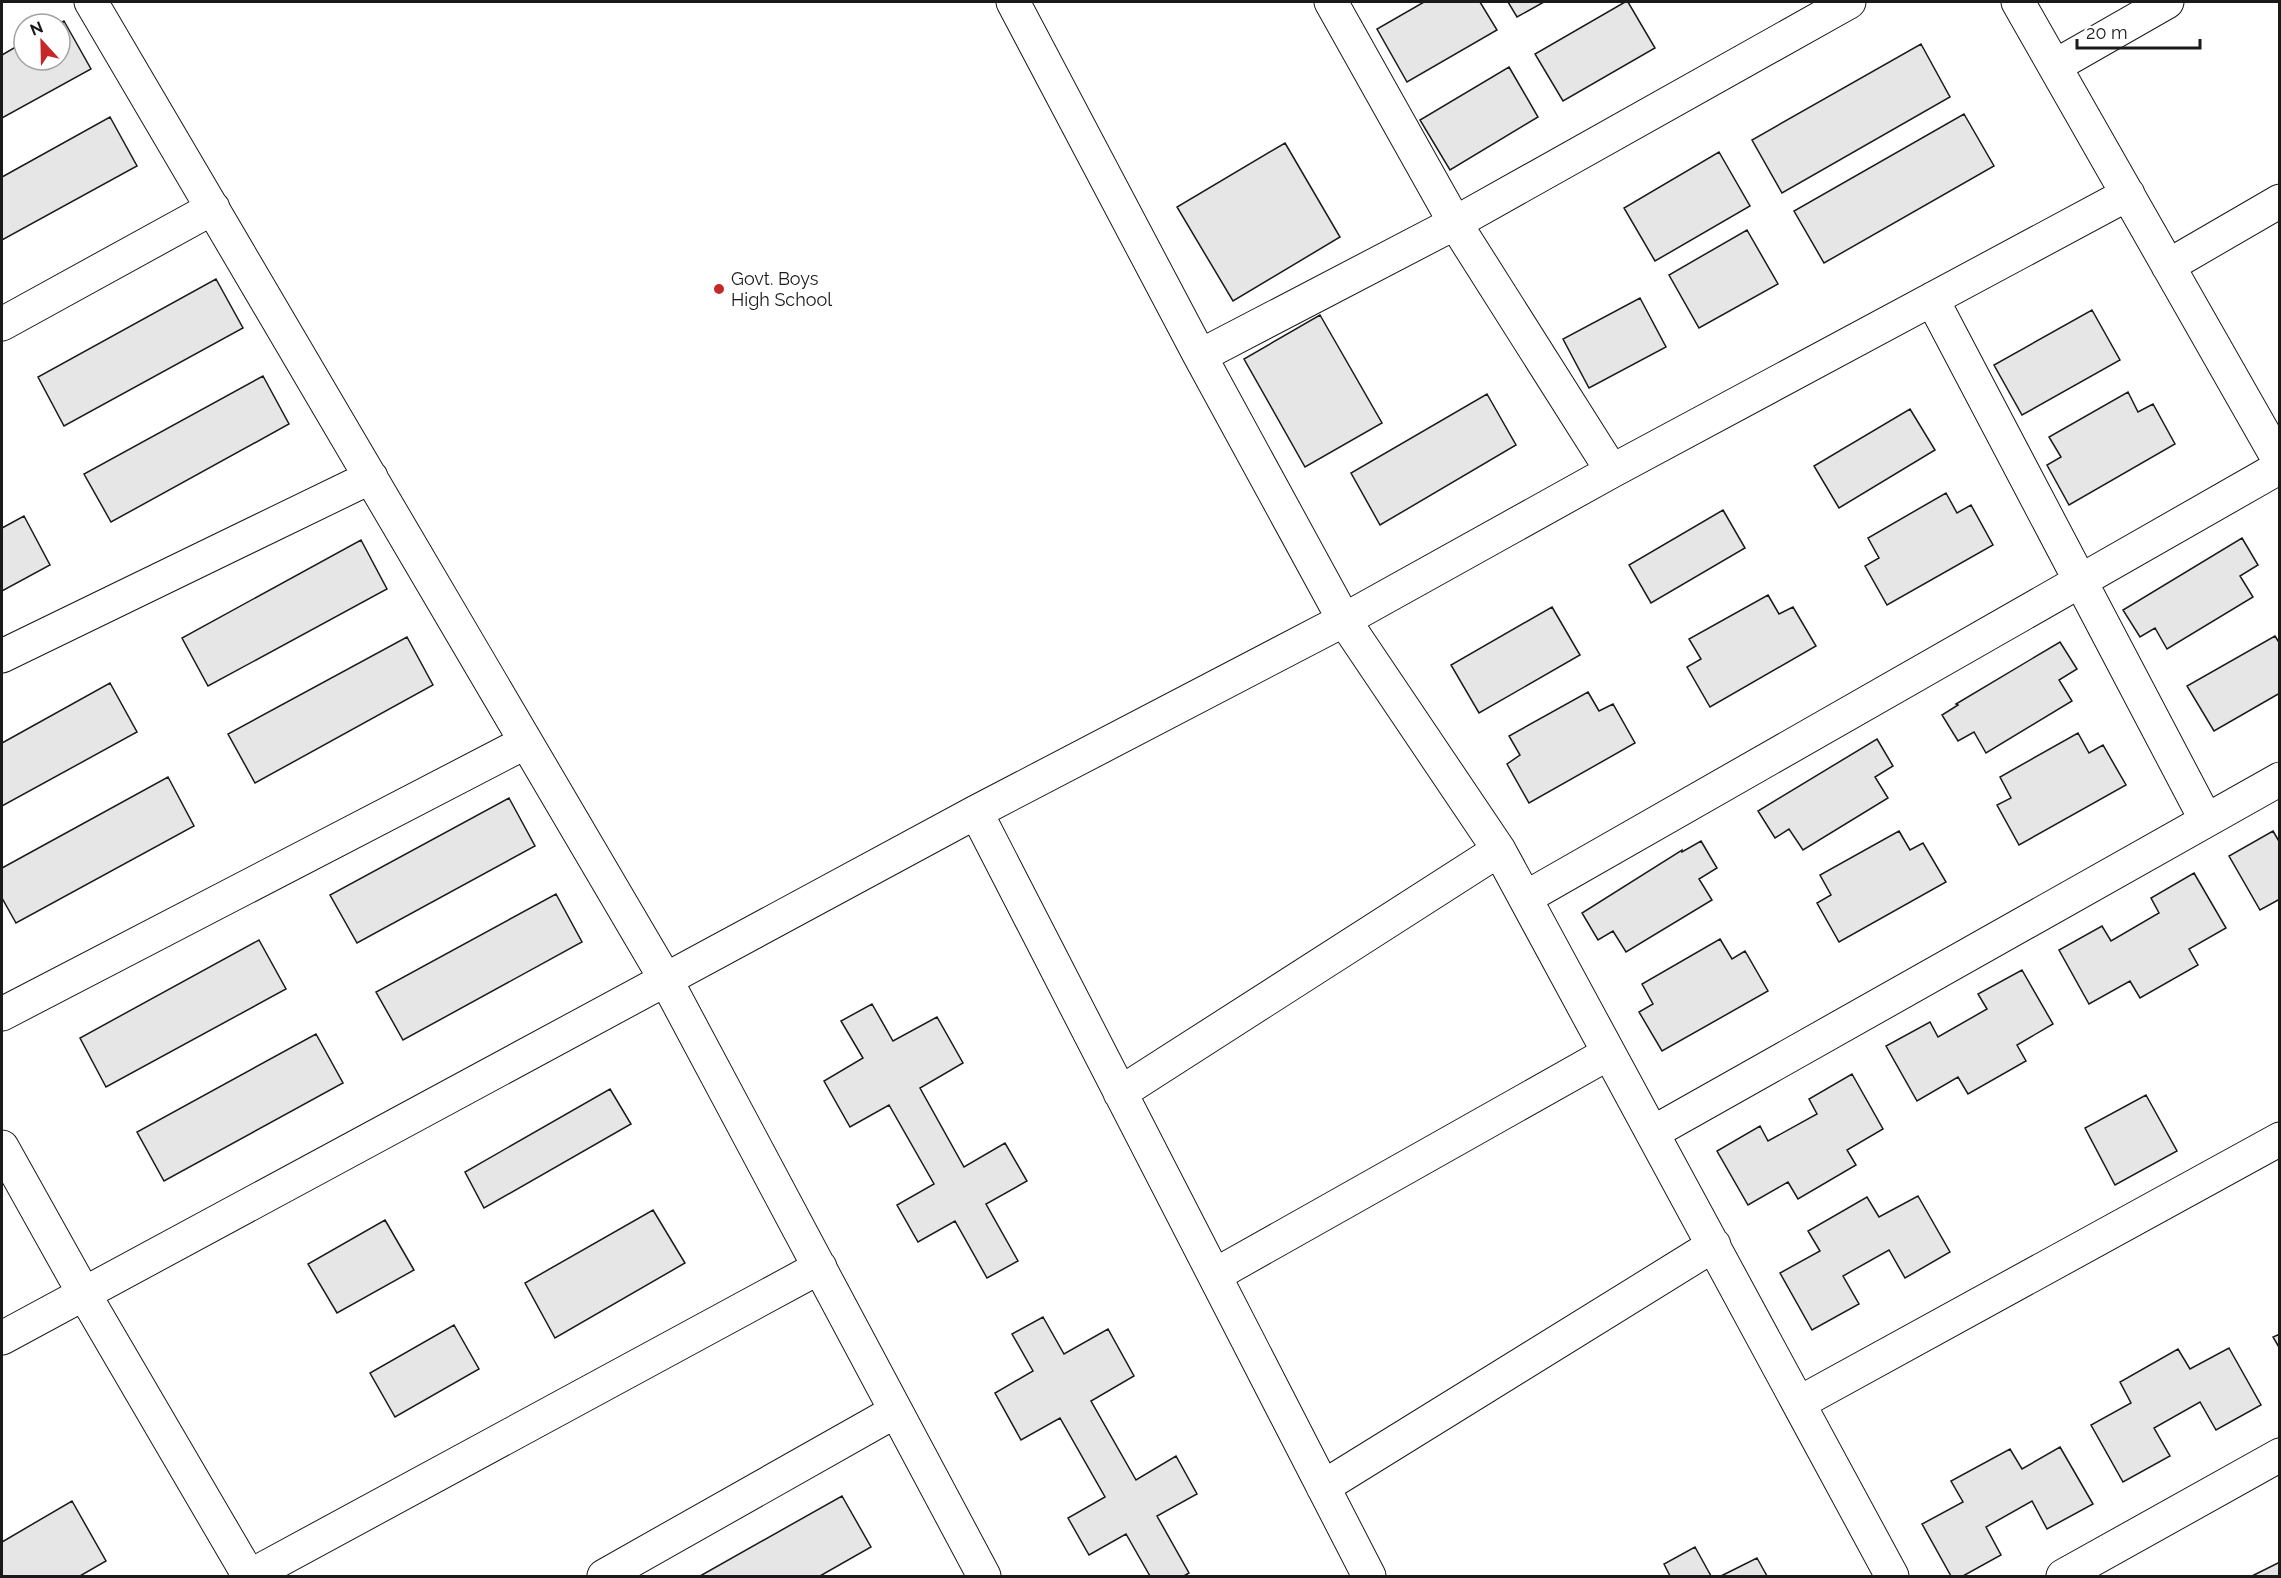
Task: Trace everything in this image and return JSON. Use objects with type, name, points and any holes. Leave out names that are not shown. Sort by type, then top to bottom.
[{"type":"street","points":[[91,2],[666,980],[984,1576]]},
{"type":"street","points":[[1013,2],[1200,356],[1344,620],[1499,850],[1893,1576]]},
{"type":"street","points":[[1331,2],[1455,224],[1612,471]]},
{"type":"street","points":[[1200,356],[1455,224],[1850,2]]},
{"type":"street","points":[[1525,898],[2280,464],[2018,2]]},
{"type":"street","points":[[2055,66],[2167,2]]},
{"type":"street","points":[[2,1338],[83,1292],[976,812],[1344,620],[1612,471],[2128,194]]},
{"type":"street","points":[[2169,266],[2280,201]]},
{"type":"street","points":[[2,324],[213,208]]},
{"type":"street","points":[[1932,299],[2206,820]]},
{"type":"street","points":[[2,656],[371,477]]},
{"type":"street","points":[[2,1014],[526,742]]},
{"type":"street","points":[[1653,1133],[2280,779]]},
{"type":"street","points":[[976,812],[1369,1576]]},
{"type":"street","points":[[1120,1093],[1499,850]]},
{"type":"street","points":[[1215,1275],[1609,1053]]},
{"type":"street","points":[[1799,1403],[2280,1138]]},
{"type":"street","points":[[2,1147],[83,1292],[249,1576],[820,1267]]},
{"type":"street","points":[[1323,1487],[1714,1245]]},
{"type":"street","points":[[604,1576],[896,1410]]},
{"type":"street","points":[[2064,1576],[2280,1455]]},
{"type":"building","points":[[1424,2],[1480,2],[1497,30],[1407,82],[1377,29]]},
{"type":"building","points":[[1508,2],[1544,2],[1517,17]]},
{"type":"building","points":[[1628,2],[1655,48],[1563,101],[1535,54]]},
{"type":"building","points":[[72,35],[91,69],[2,118],[2,55],[12,49],[12,72],[72,72]]},
{"type":"building","points":[[1921,44],[1950,97],[1782,193],[1752,140]]},
{"type":"building","points":[[1509,67],[1538,117],[1450,170],[1420,120]]},
{"type":"building","points":[[1964,114],[1994,166],[1824,263],[1794,211]]},
{"type":"building","points":[[110,117],[137,166],[2,240],[2,177]]},
{"type":"building","points":[[1285,143],[1340,237],[1233,301],[1177,207]]},
{"type":"building","points":[[1719,152],[1750,206],[1655,261],[1624,208]]},
{"type":"building","points":[[1747,230],[1778,284],[1699,328],[1669,275]]},
{"type":"building","points":[[216,279],[243,328],[64,426],[38,377]]},
{"type":"building","points":[[1640,298],[1666,347],[1589,388],[1563,339]]},
{"type":"building","points":[[2092,310],[2120,360],[2022,415],[1994,365]]},
{"type":"building","points":[[1320,315],[1382,423],[1305,467],[1244,359]]},
{"type":"building","points":[[263,376],[289,424],[111,522],[84,474]]},
{"type":"building","points":[[2128,392],[2138,412],[2153,404],[2175,444],[2069,505],[2047,465],[2061,457],[2049,437]]},
{"type":"building","points":[[1487,394],[1516,445],[1380,525],[1351,473]]},
{"type":"building","points":[[1910,409],[1935,450],[1839,508],[1814,466]]},
{"type":"building","points":[[1946,493],[1957,513],[1971,505],[1993,545],[1887,605],[1865,566],[1879,558],[1868,538]]},
{"type":"building","points":[[1723,510],[1745,548],[1651,603],[1629,565]]},
{"type":"building","points":[[24,516],[50,565],[2,591],[2,528]]},
{"type":"building","points":[[2242,538],[2258,565],[2240,576],[2253,597],[2167,649],[2155,628],[2140,637],[2123,610]]},
{"type":"building","points":[[361,540],[387,589],[208,686],[182,638]]},
{"type":"building","points":[[1768,595],[1779,614],[1793,607],[1816,646],[1710,707],[1687,667],[1701,659],[1689,639]]},
{"type":"building","points":[[1552,607],[1580,655],[1479,713],[1451,665]]},
{"type":"building","points":[[2275,636],[2280,644],[2280,693],[2214,731],[2187,686]]},
{"type":"building","points":[[407,637],[433,685],[255,783],[228,734]]},
{"type":"building","points":[[2060,642],[2077,669],[2059,680],[2072,701],[1986,753],[1974,732],[1958,741],[1942,715],[1958,705],[1956,704]]},
{"type":"building","points":[[110,683],[137,732],[2,806],[2,743]]},
{"type":"building","points":[[1588,692],[1599,711],[1613,704],[1635,743],[1529,803],[1507,764],[1520,755],[1509,736]]},
{"type":"building","points":[[2078,733],[2089,753],[2103,745],[2126,785],[2019,845],[1997,805],[2011,798],[2000,777]]},
{"type":"building","points":[[1877,739],[1893,766],[1875,777],[1888,798],[1803,850],[1789,829],[1775,838],[1758,811]]},
{"type":"building","points":[[168,777],[194,826],[16,923],[2,898],[2,868]]},
{"type":"building","points":[[509,798],[535,846],[357,943],[330,895]]},
{"type":"building","points":[[1899,831],[1910,850],[1923,843],[1946,882],[1839,942],[1817,903],[1831,895],[1820,875]]},
{"type":"building","points":[[2273,831],[2280,843],[2280,899],[2260,910],[2229,856]]},
{"type":"building","points":[[1701,841],[1717,868],[1699,879],[1712,900],[1626,952],[1613,931],[1598,940],[1582,913],[1682,850],[1682,852]]},
{"type":"building","points":[[2194,873],[2226,928],[2189,949],[2198,965],[2140,998],[2130,981],[2089,1004],[2059,950],[2102,926],[2111,941],[2159,913],[2151,898]]},
{"type":"building","points":[[556,894],[582,942],[403,1040],[376,992]]},
{"type":"building","points":[[1720,939],[1732,959],[1745,951],[1768,991],[1662,1051],[1639,1012],[1653,1004],[1642,984]]},
{"type":"building","points":[[259,940],[286,989],[106,1087],[80,1038]]},
{"type":"building","points":[[2022,970],[2053,1024],[2017,1045],[2026,1061],[1968,1094],[1958,1077],[1917,1101],[1886,1046],[1930,1022],[1938,1037],[1987,1009],[1978,994]]},
{"type":"building","points":[[872,1004],[893,1041],[937,1017],[963,1063],[920,1088],[964,1167],[1005,1143],[1027,1181],[986,1204],[1018,1261],[987,1278],[955,1221],[918,1242],[897,1205],[934,1184],[889,1105],[850,1127],[824,1081],[863,1058],[841,1021]]},
{"type":"building","points":[[316,1034],[343,1083],[164,1181],[137,1132]]},
{"type":"building","points":[[1852,1074],[1883,1129],[1847,1150],[1856,1165],[1798,1199],[1788,1182],[1748,1205],[1717,1151],[1760,1126],[1768,1141],[1817,1114],[1809,1099]]},
{"type":"building","points":[[610,1089],[631,1124],[484,1208],[465,1172]]},
{"type":"building","points":[[2146,1095],[2177,1151],[2115,1185],[2085,1128]]},
{"type":"building","points":[[1918,1196],[1950,1252],[1905,1278],[1889,1250],[1843,1276],[1859,1304],[1812,1330],[1780,1273],[1820,1251],[1808,1231],[1867,1197],[1879,1217]]},
{"type":"building","points":[[653,1210],[685,1263],[555,1338],[525,1283]]},
{"type":"building","points":[[385,1220],[414,1270],[337,1313],[308,1264]]},
{"type":"building","points":[[1043,1317],[1064,1354],[1108,1329],[1134,1376],[1091,1401],[1136,1480],[1176,1456],[1197,1494],[1157,1516],[1189,1573],[1184,1576],[1150,1576],[1126,1534],[1089,1555],[1068,1518],[1105,1497],[1060,1418],[1021,1440],[995,1393],[1033,1371],[1012,1334]]},
{"type":"building","points":[[454,1325],[479,1369],[395,1417],[370,1373]]},
{"type":"building","points":[[2280,1334],[2280,1349],[2273,1337]]},
{"type":"building","points":[[2229,1348],[2261,1405],[2216,1430],[2200,1402],[2154,1428],[2170,1456],[2123,1482],[2091,1425],[2131,1403],[2120,1382],[2178,1349],[2190,1369]]},
{"type":"building","points":[[2060,1447],[2093,1504],[2047,1529],[2032,1501],[1986,1527],[2001,1555],[1963,1576],[1951,1576],[1922,1524],[1963,1502],[1951,1481],[2010,1449],[2022,1469]]},
{"type":"building","points":[[842,1496],[871,1547],[820,1576],[700,1576]]},
{"type":"building","points":[[72,1501],[106,1561],[80,1576],[2,1576],[2,1542]]},
{"type":"building","points":[[1695,1547],[1711,1576],[1670,1576],[1664,1564]]},
{"type":"building","points":[[1757,1558],[1767,1576],[1721,1576]]},
{"type":"building","points":[[2280,1562],[2280,1576],[2252,1576]]},
{"type":"place","name":"Govt. Boys High School","points":[[719,289]]}]
